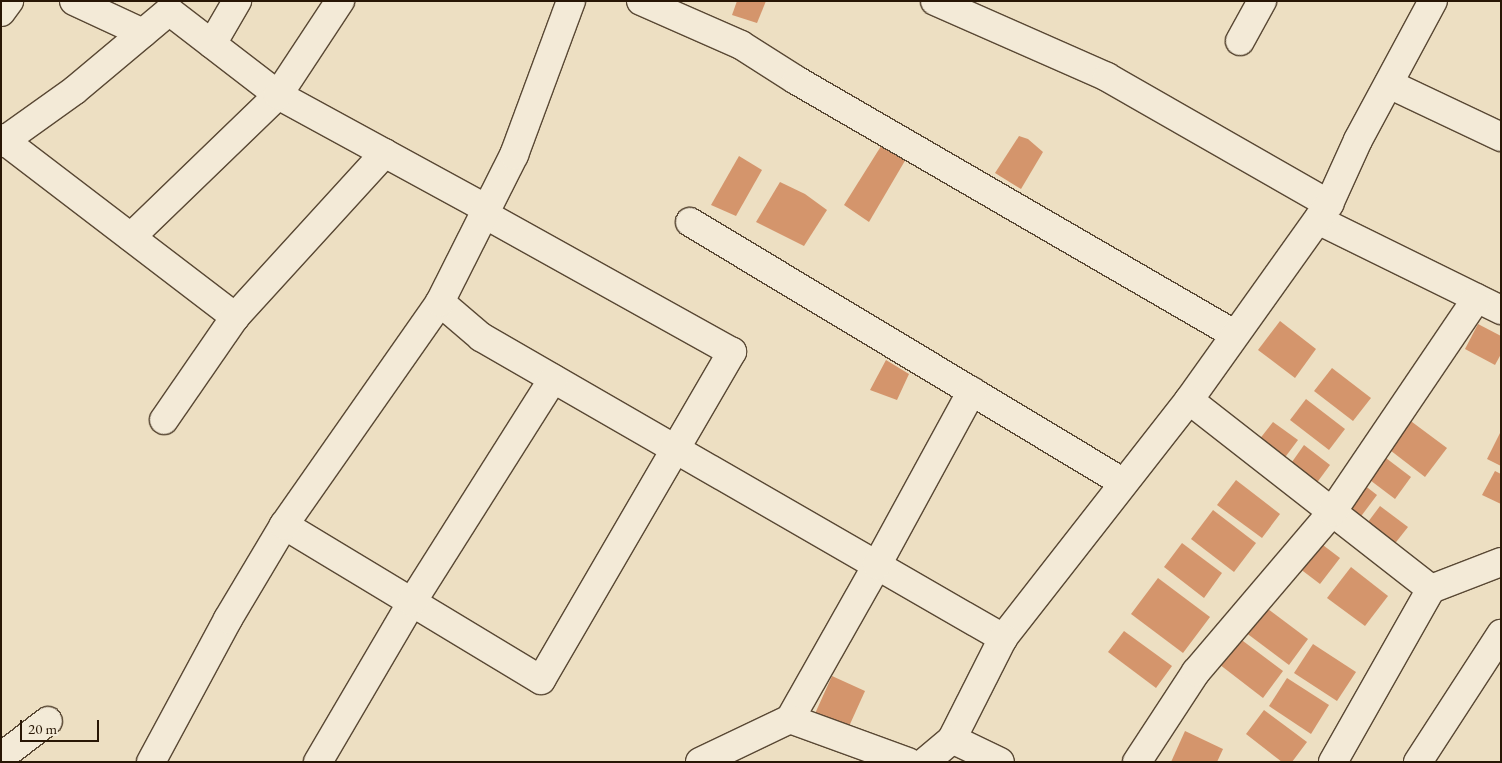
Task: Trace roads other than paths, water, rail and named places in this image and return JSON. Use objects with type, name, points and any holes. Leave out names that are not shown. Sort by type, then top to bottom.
[{"type":"street","points":[[1,12],[9,1]]},
{"type":"street","points":[[74,1],[143,33]]},
{"type":"street","points":[[212,44],[238,1]]},
{"type":"street","points":[[131,237],[278,95],[340,1]]},
{"type":"street","points":[[151,762],[228,619],[284,525],[440,302],[514,156],[571,1]]},
{"type":"street","points":[[641,1],[741,44],[796,80],[1234,334]]},
{"type":"street","points":[[935,1],[1107,77],[1324,212],[1489,304],[1332,512],[1196,672],[1138,762]]},
{"type":"street","points":[[1240,41],[1262,1]]},
{"type":"street","points":[[925,762],[952,739],[1003,638],[1189,400],[1234,334],[1324,212],[1358,140],[1433,1]]},
{"type":"street","points":[[235,317],[2,140],[75,90],[169,11],[278,95],[385,153],[732,352],[677,450],[541,680],[284,525]]},
{"type":"street","points":[[1389,84],[1501,137]]},
{"type":"street","points":[[164,420],[235,317],[385,153]]},
{"type":"street","points":[[690,222],[1124,483]]},
{"type":"street","points":[[440,302],[481,336],[1003,638]]},
{"type":"street","points":[[318,762],[412,602],[553,378]]},
{"type":"street","points":[[700,762],[790,719],[972,391]]},
{"type":"street","points":[[1189,400],[1430,590]]},
{"type":"street","points":[[1333,762],[1430,590],[1501,562]]},
{"type":"street","points":[[1418,762],[1501,634]]},
{"type":"street","points":[[790,719],[908,762]]},
{"type":"street","points":[[1,757],[48,721]]},
{"type":"street","points":[[952,739],[1000,762]]}]
